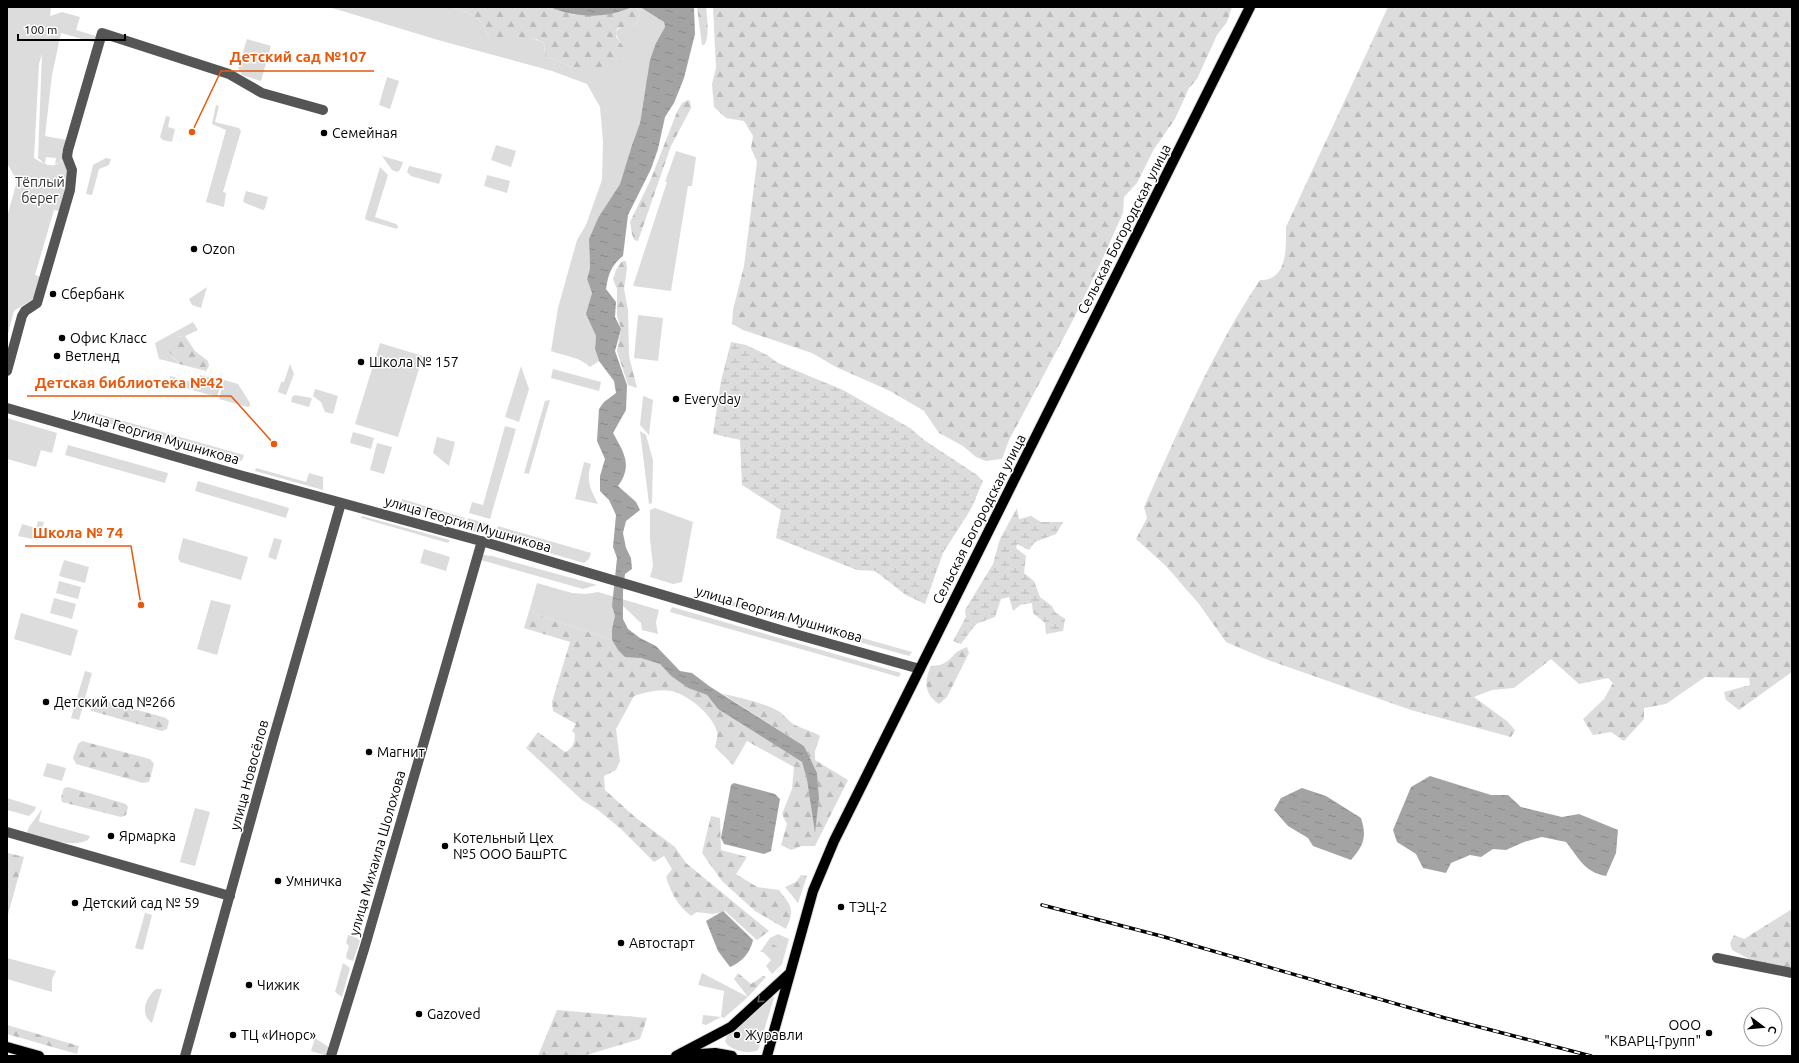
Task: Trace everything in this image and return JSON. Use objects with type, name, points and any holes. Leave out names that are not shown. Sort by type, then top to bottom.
[{"type":"main road","name":"Сельская Богородская улица","points":[[767,1056],[818,876],[834,840],[1250,7]]},
{"type":"main road","points":[[679,1056],[730,1027],[789,974]]},
{"type":"main road","points":[[7,1046],[39,1056]]},
{"type":"main road","points":[[679,1056],[699,1053],[732,1056]]},
{"type":"street","points":[[7,371],[22,316],[25,311],[37,304],[70,190],[72,170],[68,157],[68,150],[102,33],[228,74],[262,93],[323,110]]},
{"type":"street","name":"улица Георгия Мушникова","points":[[7,408],[341,503],[482,541],[784,632],[920,669]]},
{"type":"street","name":"улица Новосёлов","points":[[185,1056],[274,736],[341,503]]},
{"type":"street","name":"улица Михаила Шолохова","points":[[331,1056],[365,946],[482,541]]},
{"type":"street","points":[[7,832],[230,896]]},
{"type":"street","points":[[1717,958],[1792,973]]},
{"type":"green space","name":"Тёплый берег","points":[[7,7],[51,7],[50,16],[62,12],[80,17],[76,30],[99,37],[96,43],[61,33],[52,75],[45,136],[67,140],[70,174],[60,211],[54,210],[35,275],[41,277],[36,297],[14,311],[7,337],[7,217],[17,181],[7,163]],"holes":[[[42,54],[38,158],[45,164],[34,158],[39,64]],[[46,157],[56,158],[55,164],[59,163],[54,165],[45,164]]]},
{"type":"green space","points":[[329,7],[450,7],[464,11],[479,20],[483,25],[489,39],[524,37],[537,40],[544,43],[545,54],[547,57],[573,67],[607,67],[626,50],[618,38],[616,31],[622,27],[636,24],[640,15],[637,7],[640,7],[664,22],[665,27],[656,43],[640,123],[620,184],[598,218],[589,239],[590,268],[587,279],[592,293],[587,314],[596,336],[595,349],[599,361],[590,367],[582,361],[551,351],[558,308],[577,240],[586,225],[602,180],[603,141],[600,107],[587,84],[552,71],[438,40]]},
{"type":"green space","points":[[450,7],[550,7],[574,15],[620,12],[632,7],[637,7],[640,15],[636,24],[618,28],[616,31],[616,37],[626,50],[624,61],[607,67],[573,67],[547,57],[545,54],[544,43],[536,39],[514,37],[508,44],[498,44],[489,39],[483,25],[479,20],[464,11]]},
{"type":"green space","points":[[697,7],[706,7],[708,33],[704,45],[702,45]]},
{"type":"green space","points":[[713,7],[1232,7],[1227,22],[1217,35],[1197,79],[1189,88],[1175,119],[1154,149],[1137,183],[1124,197],[1123,213],[1102,260],[1073,320],[1009,440],[1002,459],[986,461],[976,457],[963,446],[939,433],[924,411],[890,391],[836,367],[812,353],[743,330],[732,324],[733,310],[744,266],[757,162],[751,148],[753,136],[744,121],[726,118],[714,107],[712,84],[716,68]]},
{"type":"green space","points":[[1388,7],[1792,7],[1792,672],[1739,710],[1726,700],[1724,692],[1750,685],[1749,678],[1705,677],[1666,704],[1644,708],[1644,719],[1624,741],[1611,732],[1593,735],[1583,719],[1604,699],[1613,683],[1608,678],[1579,684],[1551,659],[1514,688],[1492,690],[1474,697],[1507,721],[1515,730],[1511,737],[1411,710],[1268,660],[1226,642],[1199,604],[1166,566],[1136,539],[1147,518],[1144,507],[1184,420],[1227,334],[1260,280],[1269,279],[1276,275],[1281,269],[1285,253],[1286,227]]},
{"type":"green space","points":[[247,39],[271,46],[261,81],[242,75],[238,68]]},
{"type":"green space","points":[[387,77],[399,81],[390,109],[379,105]]},
{"type":"green space","points":[[688,100],[690,101],[691,108],[671,146],[638,241],[634,240],[630,222],[650,181],[677,112],[682,103]]},
{"type":"green space","points":[[216,105],[219,106],[215,122],[239,128],[241,131],[223,192],[226,193],[224,207],[206,202],[226,130],[212,124]]},
{"type":"green space","points":[[166,116],[170,117],[168,127],[175,129],[172,142],[163,140],[160,137]]},
{"type":"green space","points":[[496,145],[516,151],[511,167],[491,160]]},
{"type":"green space","points":[[676,151],[696,157],[692,186],[688,186],[671,291],[633,286],[667,182],[665,182]]},
{"type":"green space","points":[[382,156],[403,162],[400,170],[397,172],[392,170]]},
{"type":"green space","points":[[106,158],[111,159],[109,165],[99,169],[92,195],[86,194],[93,165]]},
{"type":"green space","points":[[409,166],[442,174],[439,184],[411,176],[407,172]]},
{"type":"green space","points":[[380,167],[388,175],[375,217],[396,224],[398,226],[397,229],[366,220],[365,218]]},
{"type":"green space","points":[[487,175],[510,181],[507,193],[484,186]]},
{"type":"green space","points":[[246,191],[268,197],[263,210],[243,201]]},
{"type":"green space","points":[[622,261],[626,261],[627,268],[624,289],[628,310],[629,356],[637,388],[628,385],[617,351],[621,329],[617,316],[617,289],[613,279],[616,270]]},
{"type":"green space","points":[[207,287],[201,308],[192,305],[189,299]]},
{"type":"green space","points":[[638,315],[663,318],[658,361],[634,358]]},
{"type":"green space","points":[[193,322],[198,330],[185,336],[175,337],[171,355],[179,364],[159,359],[155,343]]},
{"type":"green space","points":[[185,336],[195,351],[208,361],[209,366],[206,371],[179,364],[166,348],[168,340],[175,337]]},
{"type":"green space","points":[[731,342],[746,345],[767,355],[778,363],[843,390],[910,428],[924,440],[977,475],[983,481],[971,509],[943,553],[925,604],[906,595],[875,571],[857,570],[776,538],[781,510],[742,485],[740,440],[713,434],[721,381]]},
{"type":"green space","points":[[380,343],[423,356],[398,437],[355,424]]},
{"type":"green space","points":[[290,364],[294,374],[286,395],[278,392],[281,382],[284,382]]},
{"type":"green space","points":[[521,366],[529,389],[519,422],[505,417]]},
{"type":"green space","points":[[553,369],[601,382],[599,391],[551,378]]},
{"type":"green space","points":[[200,375],[222,381],[217,397],[168,383],[170,376],[198,384]]},
{"type":"green space","points":[[224,380],[238,384],[250,403],[250,406],[248,407],[219,399]]},
{"type":"green space","points":[[315,389],[338,396],[333,414],[325,412],[321,402],[313,396]]},
{"type":"green space","points":[[295,395],[312,398],[309,407],[291,402],[292,397]]},
{"type":"green space","points":[[644,396],[653,400],[649,435],[640,425]]},
{"type":"green space","points":[[550,400],[529,474],[524,473],[545,401]]},
{"type":"green space","points":[[95,413],[244,455],[242,461],[93,419]]},
{"type":"green space","points":[[7,418],[57,433],[52,453],[41,450],[36,467],[7,459]]},
{"type":"green space","points":[[505,426],[516,429],[490,519],[469,513],[472,502],[483,505]]},
{"type":"green space","points":[[640,431],[646,435],[653,460],[652,503],[649,504]]},
{"type":"green space","points":[[353,432],[374,438],[371,449],[350,443]]},
{"type":"green space","points":[[437,437],[455,442],[449,466],[433,453]]},
{"type":"green space","points":[[377,443],[392,447],[384,474],[370,470]]},
{"type":"green space","points":[[68,445],[168,473],[165,483],[65,455]]},
{"type":"green space","points":[[584,462],[591,464],[589,480],[598,504],[575,499]]},
{"type":"green space","points":[[256,468],[306,482],[309,473],[323,477],[323,490],[255,471]]},
{"type":"green space","points":[[198,481],[289,508],[286,518],[195,491]]},
{"type":"green space","points":[[402,499],[465,518],[462,527],[459,526],[457,521],[403,506],[401,503]]},
{"type":"green space","points":[[655,508],[693,522],[682,582],[673,584],[650,577],[653,566],[650,539],[650,510]]},
{"type":"green space","points":[[1017,508],[1019,519],[1031,516],[1041,522],[1063,522],[1056,534],[1035,542],[1029,550],[1017,544],[1016,548],[1026,556],[1024,573],[1034,581],[1040,597],[1052,606],[1055,612],[1065,619],[1063,631],[1046,634],[1045,623],[1033,613],[1032,603],[1020,605],[1013,611],[1009,597],[1001,599],[995,617],[976,624],[961,644],[953,641],[966,617],[965,610],[993,564],[1000,539]]},
{"type":"green space","points":[[362,516],[450,540],[448,543],[361,518]]},
{"type":"green space","points":[[468,518],[488,524],[483,534],[465,529]]},
{"type":"green space","points":[[38,521],[44,522],[38,540],[18,536],[22,524],[36,528]]},
{"type":"green space","points":[[498,526],[591,553],[589,559],[584,563],[498,538],[495,535]]},
{"type":"green space","points":[[183,538],[248,557],[241,580],[180,562],[178,558]]},
{"type":"green space","points":[[274,538],[282,540],[276,560],[268,557]]},
{"type":"green space","points":[[424,549],[450,557],[446,571],[420,563]]},
{"type":"green space","points":[[483,555],[492,556],[597,585],[583,589],[481,560]]},
{"type":"green space","points":[[64,560],[89,567],[85,583],[59,576]]},
{"type":"green space","points":[[59,581],[81,587],[78,599],[56,593]]},
{"type":"green space","points":[[537,583],[572,593],[586,594],[598,592],[659,610],[656,622],[658,634],[642,630],[641,623],[623,606],[614,622],[612,640],[535,614],[530,608]]},
{"type":"green space","points":[[699,592],[912,652],[909,656],[703,598]]},
{"type":"green space","points":[[54,598],[76,604],[72,619],[50,613]]},
{"type":"green space","points":[[211,600],[231,605],[217,655],[197,649]]},
{"type":"green space","points":[[672,607],[901,673],[899,677],[670,612]]},
{"type":"green space","points":[[530,608],[535,614],[612,640],[618,650],[660,664],[671,676],[688,688],[707,695],[718,709],[802,762],[807,780],[815,831],[819,799],[804,746],[723,694],[753,701],[775,709],[795,725],[820,736],[815,751],[815,760],[848,780],[815,846],[802,846],[791,850],[781,845],[787,824],[782,814],[792,789],[794,767],[747,741],[733,765],[715,747],[717,732],[711,719],[698,706],[684,696],[671,691],[652,691],[634,696],[616,729],[620,761],[616,770],[604,776],[605,790],[635,817],[675,847],[686,863],[769,931],[757,940],[725,911],[713,914],[697,912],[691,916],[686,912],[670,888],[666,877],[672,869],[664,856],[654,862],[621,829],[598,810],[582,800],[526,748],[538,732],[565,752],[568,751],[574,742],[575,734],[572,731],[576,724],[553,711],[552,702],[570,642],[524,628]]},
{"type":"green space","points":[[21,613],[78,630],[71,656],[14,639]]},
{"type":"green space","points":[[967,647],[969,653],[947,697],[939,704],[930,696],[928,692],[926,682],[931,666],[944,663],[961,649]]},
{"type":"green space","points":[[85,671],[92,673],[79,720],[71,718]]},
{"type":"green space","points":[[95,698],[166,718],[169,721],[167,729],[162,731],[92,711],[88,707],[90,700]]},
{"type":"green space","points":[[82,741],[150,759],[154,764],[149,782],[143,783],[76,764],[73,758],[78,744]]},
{"type":"green space","points":[[47,763],[66,768],[62,781],[43,776]]},
{"type":"green space","points":[[68,787],[126,804],[128,807],[126,815],[121,817],[62,802],[61,798],[64,788]]},
{"type":"green space","points":[[7,798],[36,807],[35,810],[29,816],[7,810]]},
{"type":"green space","points":[[195,808],[210,812],[195,866],[180,862]]},
{"type":"green space","points":[[42,809],[40,822],[90,836],[88,840],[74,843],[59,842],[27,832]]},
{"type":"green space","points":[[711,816],[720,818],[721,850],[747,857],[736,874],[757,887],[779,890],[787,900],[791,908],[791,917],[786,929],[755,911],[722,881],[702,853]]},
{"type":"green space","points":[[8,853],[24,857],[7,918],[7,857]]},
{"type":"green space","points":[[801,875],[807,876],[798,903],[785,887],[796,882]]},
{"type":"green space","points":[[1792,909],[1792,969],[1753,961],[1732,950],[1730,943],[1734,935],[1744,939]]},
{"type":"green space","points":[[145,913],[152,915],[143,950],[135,948]]},
{"type":"green space","points":[[778,934],[789,939],[782,964],[772,974],[766,966],[771,960],[763,952],[760,952],[770,938]]},
{"type":"green space","points":[[348,935],[357,938],[360,941],[353,961],[347,959],[346,956],[349,946],[346,943]]},
{"type":"green space","points":[[771,943],[784,951],[778,962],[771,958],[765,951]]},
{"type":"green space","points":[[7,958],[56,971],[52,979],[52,992],[7,979]]},
{"type":"green space","points":[[343,963],[350,968],[342,997],[335,992]]},
{"type":"green space","points":[[702,973],[748,997],[724,1018],[721,1017],[724,991],[698,985]]},
{"type":"green space","points":[[738,973],[751,984],[763,976],[766,977],[748,997],[734,979]]},
{"type":"green space","points":[[156,989],[162,989],[152,1023],[146,1015],[145,1006],[149,996]]},
{"type":"green space","points":[[772,996],[774,998],[758,1050],[745,1052],[730,1047],[725,1041],[727,1036]]},
{"type":"green space","points":[[557,1010],[647,1018],[640,1039],[583,1056],[538,1056]]},
{"type":"green space","points":[[703,1015],[721,1017],[706,1025],[702,1024]]},
{"type":"green space","points":[[7,1025],[79,1046],[77,1054],[7,1034]]},
{"type":"green space","points":[[315,1038],[330,1048],[327,1056],[311,1051]]},
{"type":"water","points":[[550,7],[632,7],[612,14],[591,16],[560,11]]},
{"type":"water","points":[[640,7],[694,7],[695,34],[684,78],[674,103],[665,117],[658,149],[651,169],[628,215],[623,256],[619,259],[611,271],[606,289],[616,302],[615,317],[621,329],[615,351],[627,385],[626,410],[613,433],[621,447],[626,465],[623,479],[618,486],[636,502],[640,510],[626,521],[623,533],[626,548],[631,558],[632,569],[625,574],[623,591],[623,619],[628,629],[640,638],[656,646],[680,671],[692,673],[709,686],[804,746],[817,773],[819,799],[815,833],[807,780],[802,762],[718,709],[707,695],[688,688],[671,676],[660,664],[641,658],[625,657],[618,650],[612,640],[612,629],[615,616],[612,606],[617,558],[613,547],[616,515],[609,500],[600,491],[600,476],[605,459],[597,441],[599,409],[604,402],[616,393],[614,381],[599,361],[595,349],[596,336],[586,314],[592,293],[587,279],[590,268],[589,239],[598,218],[620,184],[640,123],[650,60],[656,43],[665,27],[664,22]]},
{"type":"water","points":[[1430,776],[1491,795],[1508,795],[1521,807],[1562,817],[1579,814],[1618,830],[1616,853],[1606,876],[1598,874],[1587,868],[1566,842],[1542,837],[1524,842],[1506,850],[1493,849],[1481,857],[1470,855],[1451,863],[1446,873],[1423,868],[1416,854],[1397,842],[1393,830],[1411,787]]},
{"type":"water","points":[[734,783],[775,794],[780,799],[771,851],[764,854],[724,844],[721,838],[731,785]]},
{"type":"water","points":[[1302,788],[1326,796],[1361,818],[1364,836],[1359,850],[1351,860],[1313,846],[1308,838],[1288,826],[1274,810],[1281,798]]},
{"type":"water","points":[[723,911],[753,940],[750,949],[745,956],[730,967],[718,951],[706,921]]},
{"type":"railway","points":[[1042,905],[1161,936],[1445,1018],[1591,1056]]},
{"type":"place","name":"Детский сад №107","points":[[192,132]]},
{"type":"place","name":"Семейная","points":[[324,133]]},
{"type":"place","name":"Ozon","points":[[194,249]]},
{"type":"place","name":"Сбербанк","points":[[53,294]]},
{"type":"place","name":"Офис Класс","points":[[62,338]]},
{"type":"place","name":"Ветленд","points":[[57,356]]},
{"type":"place","name":"Школа № 157","points":[[361,362]]},
{"type":"place","name":"Everyday","points":[[676,399]]},
{"type":"place","name":"Детская библиотека №42","points":[[274,444]]},
{"type":"place","name":"Школа № 74","points":[[141,605]]},
{"type":"place","name":"Детский сад №266","points":[[46,702]]},
{"type":"place","name":"Магнит","points":[[369,752]]},
{"type":"place","name":"Ярмарка","points":[[111,836]]},
{"type":"place","name":"Котельный Цех №5 ООО БашРТС","points":[[445,846]]},
{"type":"place","name":"Умничка","points":[[278,881]]},
{"type":"place","name":"Детский сад № 59","points":[[75,903]]},
{"type":"place","name":"ТЭЦ-2","points":[[841,907]]},
{"type":"place","name":"Автостарт","points":[[621,943]]},
{"type":"place","name":"Чижик","points":[[249,985]]},
{"type":"place","name":"Gazoved","points":[[419,1014]]},
{"type":"place","name":"ООО \"КВАРЦ-Групп\"","points":[[1709,1033]]},
{"type":"place","name":"ТЦ «Инорс»","points":[[233,1035]]},
{"type":"place","name":"Журавли","points":[[737,1035]]}]
